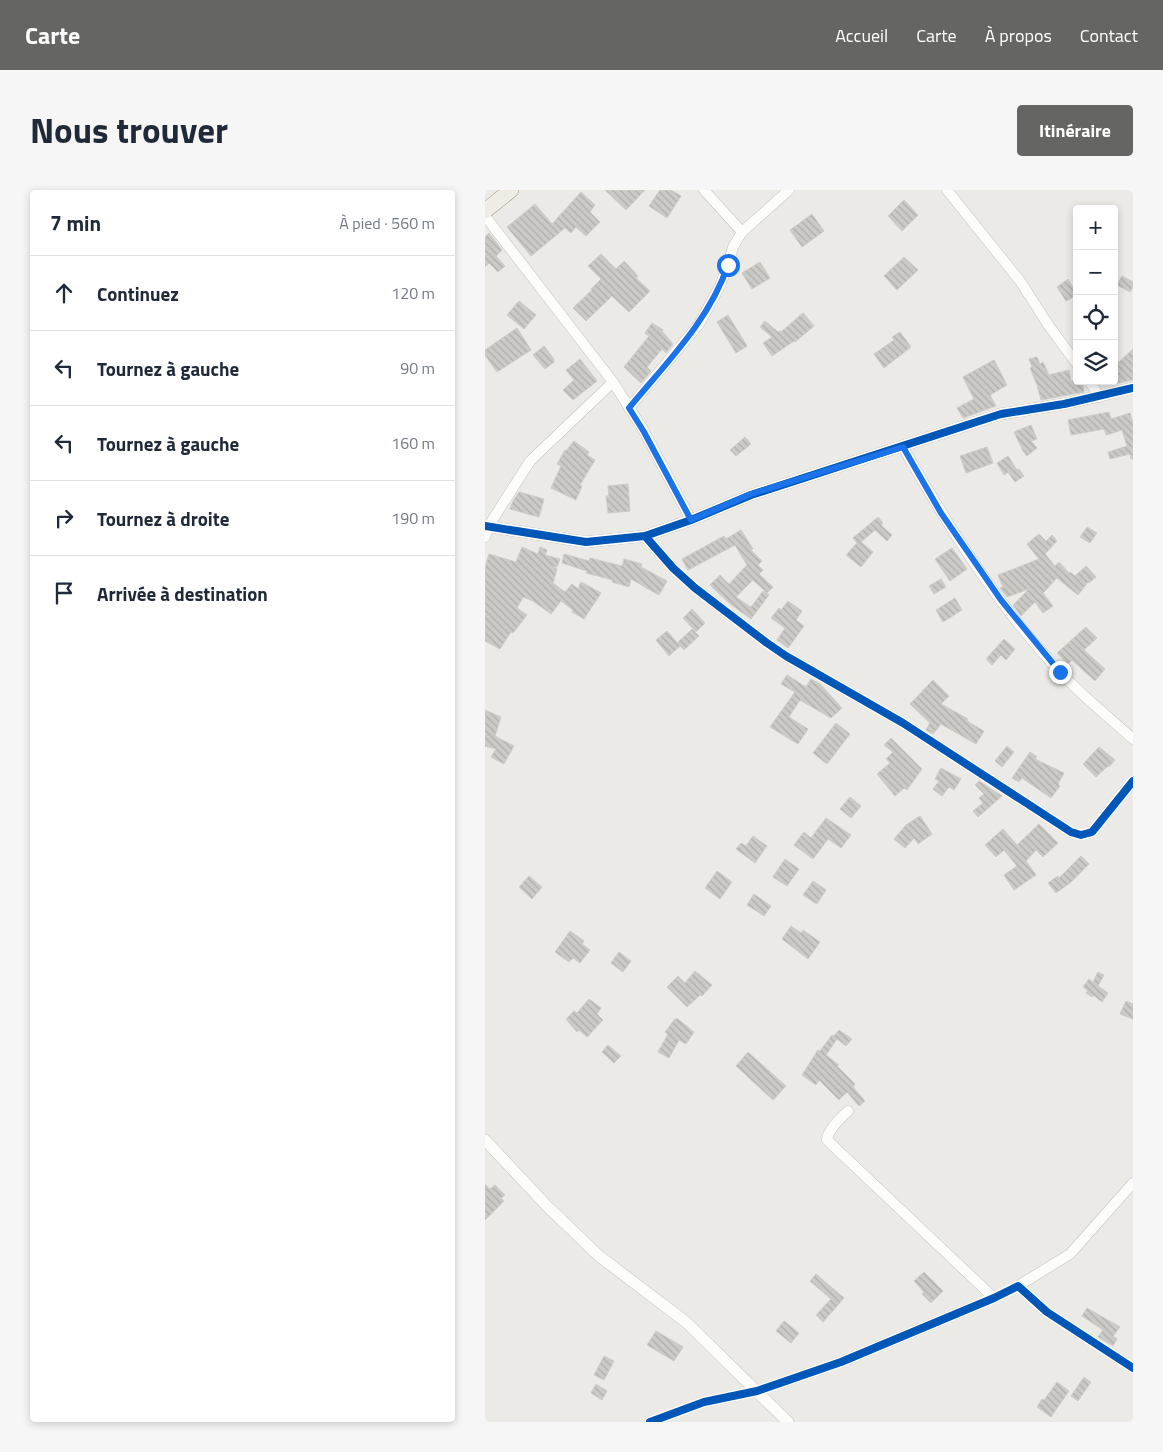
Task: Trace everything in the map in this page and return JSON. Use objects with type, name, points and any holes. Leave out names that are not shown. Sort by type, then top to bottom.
[{"type":"main road","points":[[485,211],[511,190]]},
{"type":"street","points":[[704,190],[742,232]]},
{"type":"street","points":[[629,408],[702,318],[720,286],[733,247],[742,232],[789,190]]},
{"type":"street","points":[[947,190],[1020,280],[1049,326],[1073,359]]},
{"type":"street","points":[[485,216],[613,382],[644,432],[691,520]]},
{"type":"street","points":[[613,382],[530,461],[486,530],[586,542],[645,536],[691,520],[751,494],[903,447],[1001,414],[1100,397],[1133,388]]},
{"type":"street","points":[[1092,385],[1100,397]]},
{"type":"street","points":[[903,447],[941,513],[1001,600],[1060,672],[1133,739]]},
{"type":"street","points":[[645,536],[673,568],[695,588],[767,643],[786,656],[903,723],[1071,832],[1081,835],[1092,832],[1133,781]]},
{"type":"street","points":[[847,1111],[827,1135],[827,1140],[994,1298]]},
{"type":"street","points":[[486,1145],[599,1256],[686,1322],[788,1422]]},
{"type":"street","points":[[650,1422],[704,1402],[757,1390],[841,1362],[994,1298],[1018,1286],[1070,1254],[1133,1183]]},
{"type":"street","points":[[1018,1286],[1047,1312],[1133,1368]]},
{"type":"building","points":[[605,190],[645,190],[626,210]]},
{"type":"building","points":[[660,190],[671,190],[681,196],[667,218],[649,206]]},
{"type":"building","points":[[581,192],[595,205],[590,212],[600,222],[586,236],[576,227],[571,233],[565,228],[531,256],[507,227],[535,204],[552,224]]},
{"type":"building","points":[[904,200],[918,215],[902,231],[888,216]]},
{"type":"building","points":[[812,214],[824,231],[802,247],[790,230]]},
{"type":"building","points":[[489,233],[502,250],[496,256],[505,266],[498,272],[489,263],[485,267],[485,237]]},
{"type":"building","points":[[601,254],[616,269],[624,261],[638,276],[636,278],[650,291],[629,312],[612,296],[586,321],[573,308],[601,279],[588,266]]},
{"type":"building","points":[[904,257],[918,270],[897,290],[884,276]]},
{"type":"building","points":[[760,262],[770,278],[752,289],[742,273]]},
{"type":"building","points":[[1122,276],[1133,282],[1133,287],[1130,292],[1118,286]]},
{"type":"building","points":[[1068,279],[1073,288],[1073,297],[1066,301],[1057,287]]},
{"type":"building","points":[[519,301],[536,315],[524,329],[507,315]]},
{"type":"building","points":[[803,313],[814,326],[795,342],[772,356],[763,343],[772,337],[760,327],[765,321],[778,332],[781,332]]},
{"type":"building","points":[[728,315],[747,346],[736,353],[717,322]]},
{"type":"building","points":[[652,323],[663,330],[673,344],[666,353],[662,349],[647,367],[651,371],[641,383],[624,367],[649,336],[645,333]]},
{"type":"building","points":[[517,328],[531,350],[497,372],[485,355],[485,350]]},
{"type":"building","points":[[900,332],[911,347],[884,368],[874,354],[894,340],[892,337]]},
{"type":"building","points":[[544,346],[554,359],[554,362],[545,369],[533,355]]},
{"type":"building","points":[[1133,349],[1133,380],[1118,383],[1118,360],[1119,362]]},
{"type":"building","points":[[1037,357],[1040,364],[1043,362],[1049,375],[1069,370],[1073,385],[1083,385],[1084,392],[1041,400],[1030,368],[1032,367],[1029,359]]},
{"type":"building","points":[[580,359],[597,381],[573,400],[563,390],[574,380],[566,370]]},
{"type":"building","points":[[994,360],[1007,385],[990,395],[996,406],[963,418],[957,408],[974,399],[963,377]]},
{"type":"building","points":[[1109,412],[1111,419],[1130,413],[1133,423],[1133,459],[1131,459],[1130,454],[1110,459],[1108,452],[1127,446],[1122,430],[1106,435],[1104,429],[1071,435],[1068,420]]},
{"type":"building","points":[[1031,425],[1037,439],[1031,441],[1037,448],[1027,456],[1014,432]]},
{"type":"building","points":[[745,437],[751,444],[736,456],[730,450]]},
{"type":"building","points":[[574,441],[589,452],[587,455],[595,460],[580,485],[582,486],[576,500],[551,488],[561,466],[557,464],[565,450]]},
{"type":"building","points":[[987,447],[993,463],[966,473],[960,456]]},
{"type":"building","points":[[1008,456],[1017,470],[1019,469],[1024,476],[1015,482],[1008,472],[1004,475],[997,463]]},
{"type":"building","points":[[628,484],[630,511],[608,513],[606,496],[609,496],[608,486]]},
{"type":"building","points":[[519,492],[544,499],[539,517],[510,509]]},
{"type":"building","points":[[878,517],[883,523],[881,525],[892,535],[887,541],[875,530],[861,542],[873,552],[861,567],[846,555],[857,543],[853,538]]},
{"type":"building","points":[[1087,527],[1097,533],[1090,543],[1080,537]]},
{"type":"building","points":[[741,530],[753,549],[751,550],[762,561],[758,565],[763,570],[759,574],[773,587],[767,593],[753,580],[736,597],[751,607],[763,591],[769,595],[751,619],[729,603],[710,585],[720,575],[729,584],[747,565],[735,545],[688,570],[682,559],[724,536],[726,539]]},
{"type":"building","points":[[1039,534],[1046,541],[1052,535],[1057,541],[1045,554],[1055,566],[1059,562],[1069,573],[1075,576],[1086,566],[1096,577],[1088,582],[1078,595],[1057,578],[1043,593],[1053,606],[1043,613],[1035,602],[1021,616],[1013,605],[1029,589],[1007,597],[1000,588],[1003,587],[998,575],[1039,559],[1027,544]]},
{"type":"building","points":[[522,547],[538,554],[540,547],[547,550],[545,555],[560,559],[557,567],[552,567],[557,569],[553,583],[565,592],[572,584],[578,589],[581,582],[601,593],[584,619],[572,612],[573,610],[561,601],[551,614],[533,601],[523,597],[517,608],[527,615],[513,633],[511,632],[500,649],[485,641],[485,567],[489,554],[516,562]]},
{"type":"building","points":[[952,548],[967,569],[950,581],[935,559]]},
{"type":"building","points":[[564,554],[589,561],[590,558],[622,566],[624,559],[642,564],[641,567],[667,581],[659,595],[631,579],[629,587],[562,563]]},
{"type":"building","points":[[941,579],[946,587],[934,594],[929,586]]},
{"type":"building","points":[[955,598],[962,610],[943,622],[936,610]]},
{"type":"building","points":[[788,601],[802,611],[796,620],[804,626],[788,648],[777,640],[785,628],[771,618]]},
{"type":"building","points":[[692,609],[705,623],[696,632],[683,618]]},
{"type":"building","points":[[1086,627],[1097,638],[1084,650],[1105,669],[1095,681],[1072,660],[1068,664],[1057,653]]},
{"type":"building","points":[[692,629],[699,636],[684,650],[677,643]]},
{"type":"building","points":[[667,631],[680,646],[669,656],[656,640]]},
{"type":"building","points":[[1004,639],[1015,649],[1006,660],[1001,655],[992,665],[986,659]]},
{"type":"building","points":[[787,675],[806,687],[811,679],[820,684],[842,708],[831,718],[800,700],[789,717],[808,729],[798,744],[770,727],[795,692],[781,684]]},
{"type":"building","points":[[933,680],[949,696],[941,704],[968,719],[967,721],[984,731],[976,744],[941,724],[933,734],[926,730],[930,723],[910,704]]},
{"type":"building","points":[[485,710],[501,717],[495,736],[514,746],[504,764],[491,757],[496,749],[485,746]]},
{"type":"building","points":[[836,723],[850,734],[827,764],[813,753]]},
{"type":"building","points":[[891,738],[922,769],[907,790],[904,788],[895,796],[877,774],[890,763],[886,759],[893,752],[884,745]]},
{"type":"building","points":[[1007,746],[1014,752],[1002,767],[995,761]]},
{"type":"building","points":[[1099,747],[1115,760],[1096,777],[1083,764]]},
{"type":"building","points":[[1030,752],[1037,757],[1035,759],[1064,773],[1058,784],[1060,786],[1051,798],[1022,778],[1019,782],[1012,778]]},
{"type":"building","points":[[941,768],[961,779],[954,790],[949,787],[942,796],[933,789],[939,781],[935,779]]},
{"type":"building","points":[[979,781],[1002,796],[978,817],[973,811],[983,803],[979,798],[984,794],[975,785]]},
{"type":"building","points":[[850,797],[861,806],[851,818],[840,809]]},
{"type":"building","points":[[920,816],[932,834],[918,844],[914,838],[905,848],[894,839],[906,825]]},
{"type":"building","points":[[826,818],[851,835],[841,848],[828,839],[813,859],[794,845],[804,832],[811,838]]},
{"type":"building","points":[[1039,824],[1058,843],[1043,857],[1036,850],[1026,861],[1036,875],[1014,890],[1004,875],[1017,866],[1004,850],[996,857],[985,845],[1003,829],[1017,845]]},
{"type":"building","points":[[753,836],[767,846],[755,863],[736,849],[741,843],[746,846]]},
{"type":"building","points":[[1081,856],[1089,864],[1070,883],[1056,893],[1048,883],[1058,876],[1059,878]]},
{"type":"building","points":[[785,859],[799,869],[787,886],[773,877]]},
{"type":"building","points":[[717,871],[732,882],[720,899],[705,888]]},
{"type":"building","points":[[529,876],[542,887],[532,899],[519,887]]},
{"type":"building","points":[[813,881],[826,890],[817,904],[803,895]]},
{"type":"building","points":[[754,894],[771,906],[764,916],[747,905]]},
{"type":"building","points":[[791,926],[801,933],[803,930],[820,942],[808,959],[782,939]]},
{"type":"building","points":[[570,931],[584,941],[582,944],[590,950],[580,963],[573,958],[569,962],[555,952]]},
{"type":"building","points":[[619,952],[631,961],[623,972],[611,963]]},
{"type":"building","points":[[695,971],[712,985],[702,996],[700,995],[687,1007],[667,987],[678,976],[685,983]]},
{"type":"building","points":[[1098,972],[1104,975],[1098,986],[1108,993],[1102,1002],[1093,995],[1092,997],[1086,993],[1088,991],[1083,987],[1089,979],[1093,982]]},
{"type":"building","points":[[589,999],[601,1008],[597,1014],[603,1020],[587,1037],[579,1030],[577,1032],[566,1019],[574,1011],[577,1013]]},
{"type":"building","points":[[1126,1001],[1133,1004],[1133,1019],[1120,1014]]},
{"type":"building","points":[[675,1019],[678,1019],[694,1032],[686,1044],[679,1040],[669,1058],[658,1052],[668,1034],[665,1032]]},
{"type":"building","points":[[839,1030],[852,1039],[846,1046],[837,1039],[826,1055],[839,1065],[837,1066],[855,1084],[853,1087],[865,1101],[859,1106],[847,1092],[839,1100],[819,1080],[816,1085],[802,1075],[818,1050],[820,1051],[832,1035],[834,1036]]},
{"type":"building","points":[[608,1045],[621,1056],[614,1063],[602,1052]]},
{"type":"building","points":[[748,1052],[786,1086],[773,1100],[736,1066]]},
{"type":"building","points":[[485,1184],[490,1189],[495,1185],[505,1195],[501,1198],[504,1201],[485,1220]]},
{"type":"building","points":[[924,1272],[943,1291],[931,1303],[922,1294],[924,1292],[914,1281]]},
{"type":"building","points":[[816,1274],[844,1298],[823,1322],[816,1315],[831,1299],[810,1281]]},
{"type":"building","points":[[1087,1308],[1120,1327],[1113,1336],[1117,1339],[1113,1346],[1098,1337],[1103,1330],[1082,1316]]},
{"type":"building","points":[[784,1321],[799,1333],[791,1343],[776,1331]]},
{"type":"building","points":[[656,1331],[683,1347],[674,1361],[647,1345]]},
{"type":"building","points":[[604,1356],[614,1361],[604,1380],[594,1375]]},
{"type":"building","points":[[1084,1377],[1091,1382],[1078,1401],[1071,1396]]},
{"type":"building","points":[[1057,1382],[1069,1391],[1051,1417],[1037,1407]]},
{"type":"building","points":[[596,1384],[607,1391],[602,1400],[591,1393]]},
{"type":"cycle path","points":[[485,526],[586,542],[645,536],[691,520],[751,495],[1001,414],[1064,404],[1133,388]]},
{"type":"cycle path","points":[[645,536],[673,568],[695,588],[767,643],[786,656],[903,723],[1071,832],[1081,835],[1092,832],[1133,781]]},
{"type":"cycle path","points":[[650,1422],[704,1402],[757,1391],[841,1362],[994,1298],[1018,1286],[1047,1312],[1133,1368]]},
{"type":"route","points":[[728,265],[720,286],[699,324],[629,408],[691,520],[751,494],[903,447],[941,513],[1001,600],[1060,672]]}]
